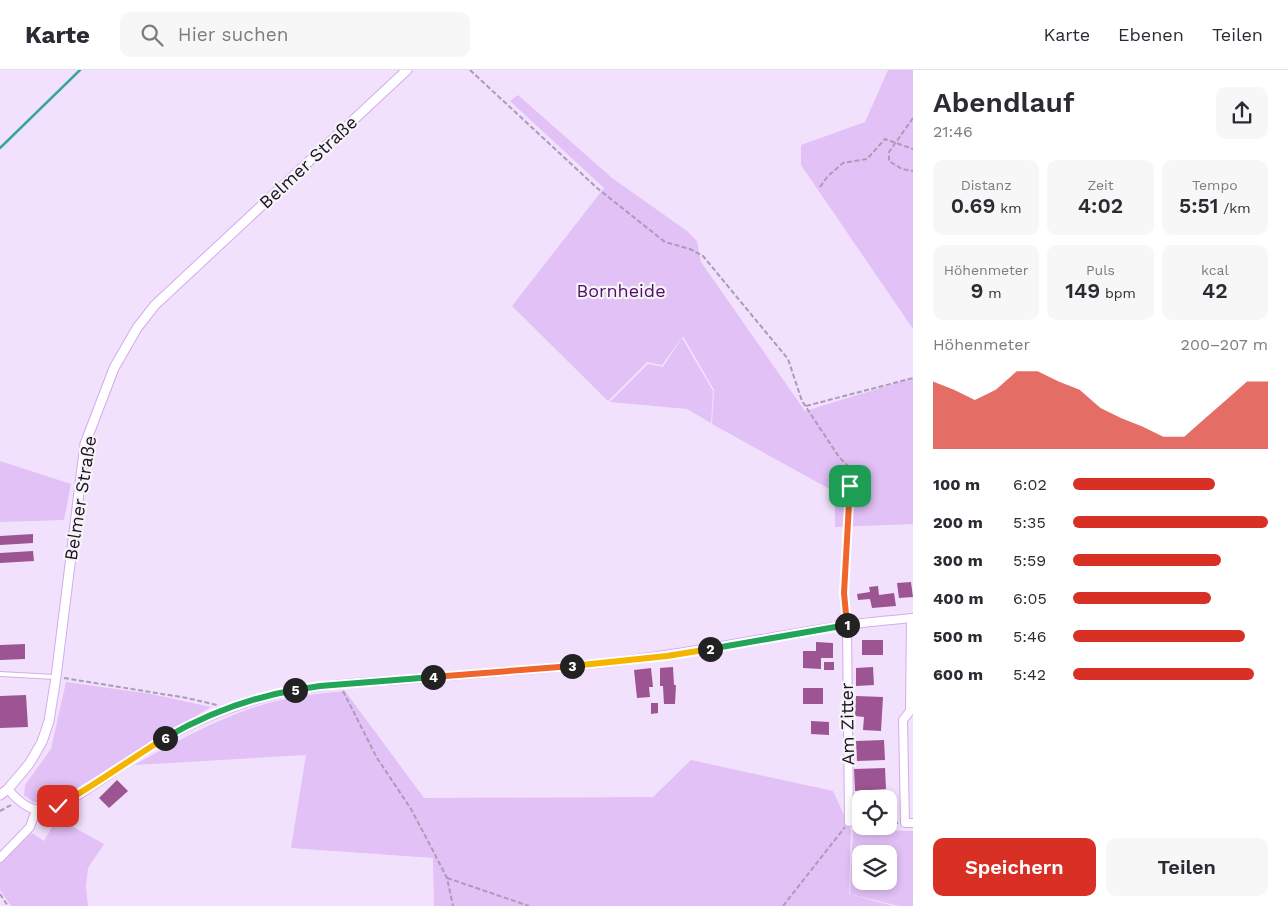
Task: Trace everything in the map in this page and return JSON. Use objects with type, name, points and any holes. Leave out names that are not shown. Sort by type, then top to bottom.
[{"type":"street","name":"Belmer Straße","points":[[0,795],[8,789],[29,764],[42,742],[49,721],[85,444],[114,368],[137,328],[156,305],[407,70]]},
{"type":"street","points":[[8,789],[17,800],[36,810],[45,811],[81,793],[184,727],[226,709],[282,693],[339,684],[592,664],[667,656],[847,625],[912,618],[910,710],[903,720],[905,823],[913,823]]},
{"type":"street","name":"Am Zitter","points":[[847,625],[849,822]]},
{"type":"street","points":[[0,858],[30,827],[36,810]]},
{"type":"lane","points":[[844,593],[847,625]]},
{"type":"lane","points":[[0,674],[56,677]]},
{"type":"path","points":[[470,70],[604,194],[665,242],[690,249],[703,256],[788,360],[802,400],[839,456],[854,472],[850,486],[844,593]]},
{"type":"path","points":[[913,118],[889,152],[889,161],[902,169],[913,171]]},
{"type":"path","points":[[820,187],[828,176],[843,163],[867,160],[885,140],[913,150]]},
{"type":"path","points":[[806,406],[913,378]]},
{"type":"path","points":[[56,677],[187,698],[221,706],[226,709]]},
{"type":"path","points":[[339,684],[377,758],[411,809],[447,878],[453,906]]},
{"type":"path","points":[[0,812],[17,800]]},
{"type":"path","points":[[783,906],[849,822]]},
{"type":"path","points":[[447,878],[529,906]]},
{"type":"path","points":[[0,894],[8,906]]},
{"type":"green space","points":[[888,70],[913,70],[913,329],[801,165],[801,145],[865,122]]},
{"type":"green space","name":"Bornheide","points":[[518,95],[612,178],[687,231],[697,241],[701,262],[805,411],[913,378],[913,524],[835,527],[835,492],[712,424],[714,390],[683,336],[662,365],[647,362],[608,401],[512,306],[604,188],[510,101]]},
{"type":"green space","points":[[682,338],[713,391],[711,423],[687,409],[610,402],[648,364],[663,367]]},
{"type":"green space","points":[[0,461],[71,484],[64,520],[0,522]]},
{"type":"green space","points":[[66,682],[151,694],[211,707],[53,803],[33,802],[24,795],[25,785],[51,749]]},
{"type":"green space","points":[[345,691],[424,798],[653,797],[691,760],[833,791],[851,830],[849,894],[893,906],[434,906],[433,858],[291,848],[306,755],[134,765],[205,727],[243,711],[289,698]]},
{"type":"green space","points":[[57,818],[104,844],[88,868],[86,887],[88,906],[11,906],[0,890],[0,863],[32,833],[44,841]]},
{"type":"green space","points":[[897,831],[913,831],[913,906],[899,906],[850,894],[852,851],[852,890],[897,890],[897,845],[852,845],[853,835],[897,835]]},
{"type":"building","points":[[33,534],[33,543],[0,545],[0,536]]},
{"type":"building","points":[[33,551],[34,561],[0,563],[0,553]]},
{"type":"building","points":[[911,582],[913,597],[899,598],[897,583]]},
{"type":"building","points":[[878,586],[879,595],[894,593],[896,606],[872,608],[870,599],[858,600],[857,594],[870,592],[869,587]]},
{"type":"building","points":[[862,640],[883,640],[883,655],[862,655]]},
{"type":"building","points":[[816,642],[833,643],[833,658],[821,658],[821,669],[803,668],[803,651],[816,651]]},
{"type":"building","points":[[25,644],[25,659],[0,660],[0,645]]},
{"type":"building","points":[[824,662],[834,662],[834,670],[824,670]]},
{"type":"building","points":[[673,667],[674,685],[676,685],[675,704],[664,704],[663,686],[660,686],[660,668]]},
{"type":"building","points":[[873,667],[874,685],[856,686],[856,668]]},
{"type":"building","points":[[651,668],[653,687],[649,687],[650,697],[637,698],[634,670]]},
{"type":"building","points":[[803,688],[823,688],[823,704],[803,704]]},
{"type":"building","points":[[26,695],[28,727],[0,728],[0,696]]},
{"type":"building","points":[[856,696],[883,697],[881,731],[863,730],[864,717],[855,716]]},
{"type":"building","points":[[651,703],[658,703],[658,713],[651,714]]},
{"type":"building","points":[[811,721],[829,722],[829,735],[811,734]]},
{"type":"building","points":[[884,740],[885,760],[857,761],[856,741]]},
{"type":"building","points":[[885,768],[886,789],[855,790],[854,769]]},
{"type":"building","points":[[117,780],[128,791],[109,808],[99,798]]},
{"type":"waterway","points":[[0,148],[80,70]]},
{"type":"route","points":[[58,806],[184,727],[226,709],[291,691],[320,686],[667,656],[847,625],[844,593],[850,486]]}]
